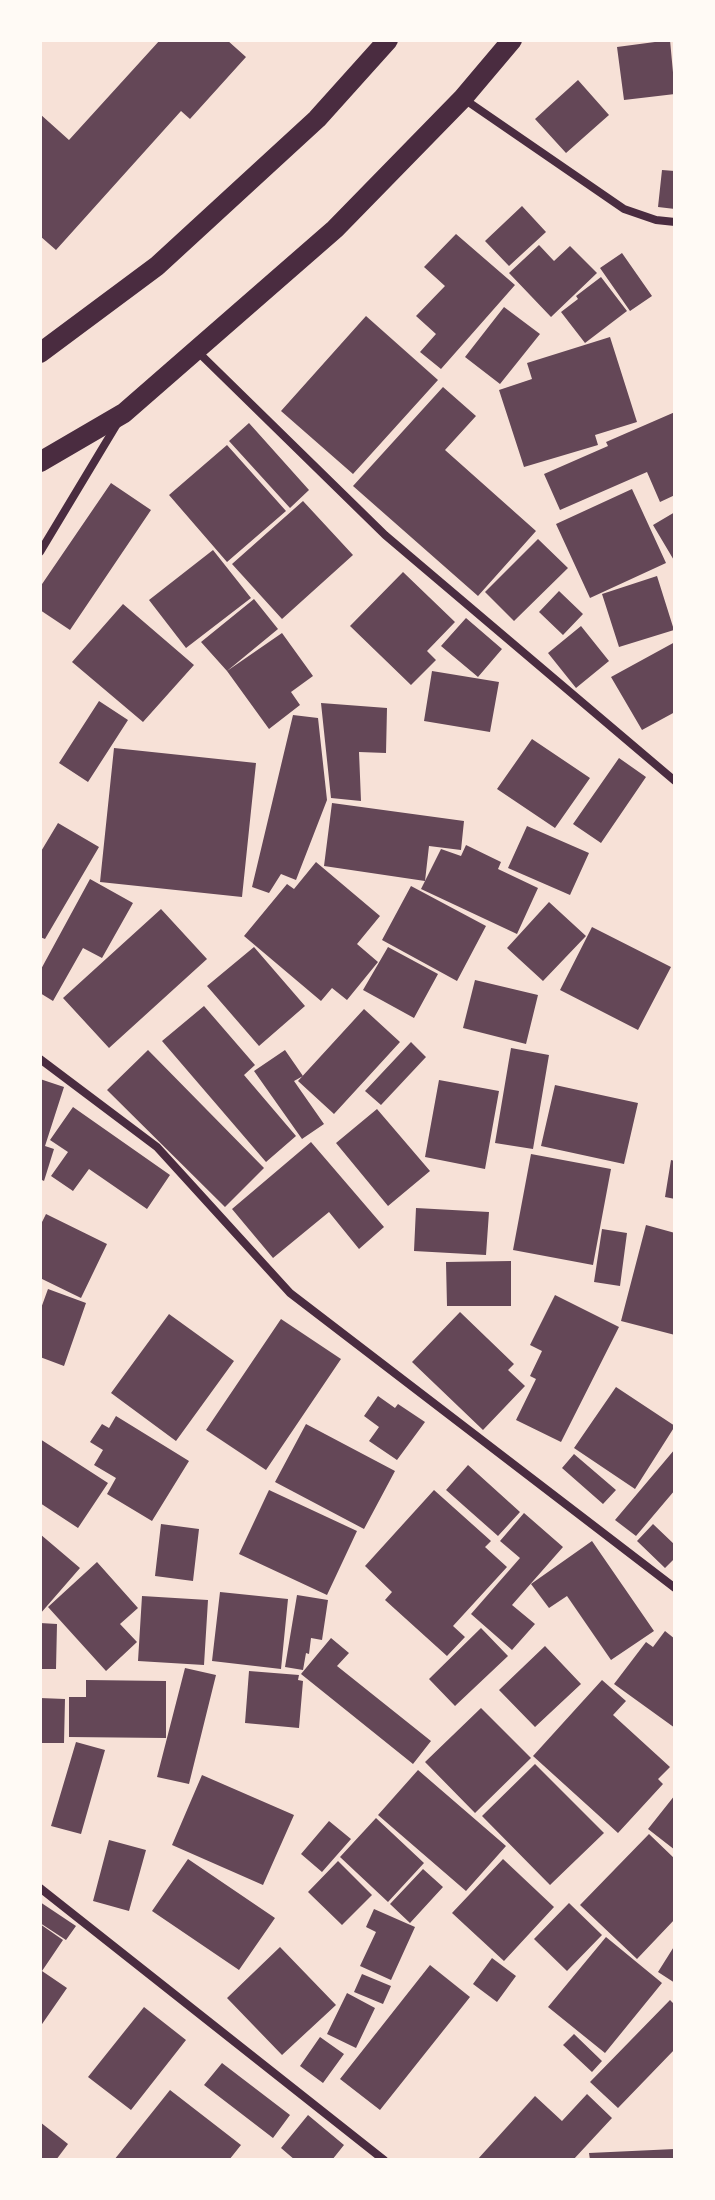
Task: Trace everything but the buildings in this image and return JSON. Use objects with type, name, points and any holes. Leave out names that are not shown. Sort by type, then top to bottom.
[{"type":"main road","points":[[40,353],[157,266],[317,119],[388,40]]},
{"type":"main road","points":[[40,462],[124,413],[335,229],[463,98],[512,40]]},
{"type":"street","points":[[463,98],[624,209],[656,220],[675,222]]},
{"type":"street","points":[[198,351],[385,535],[675,781]]},
{"type":"street","points":[[40,552],[124,413]]},
{"type":"street","points":[[40,1059],[157,1147],[290,1293],[675,1588]]},
{"type":"street","points":[[40,1888],[384,2160]]}]
